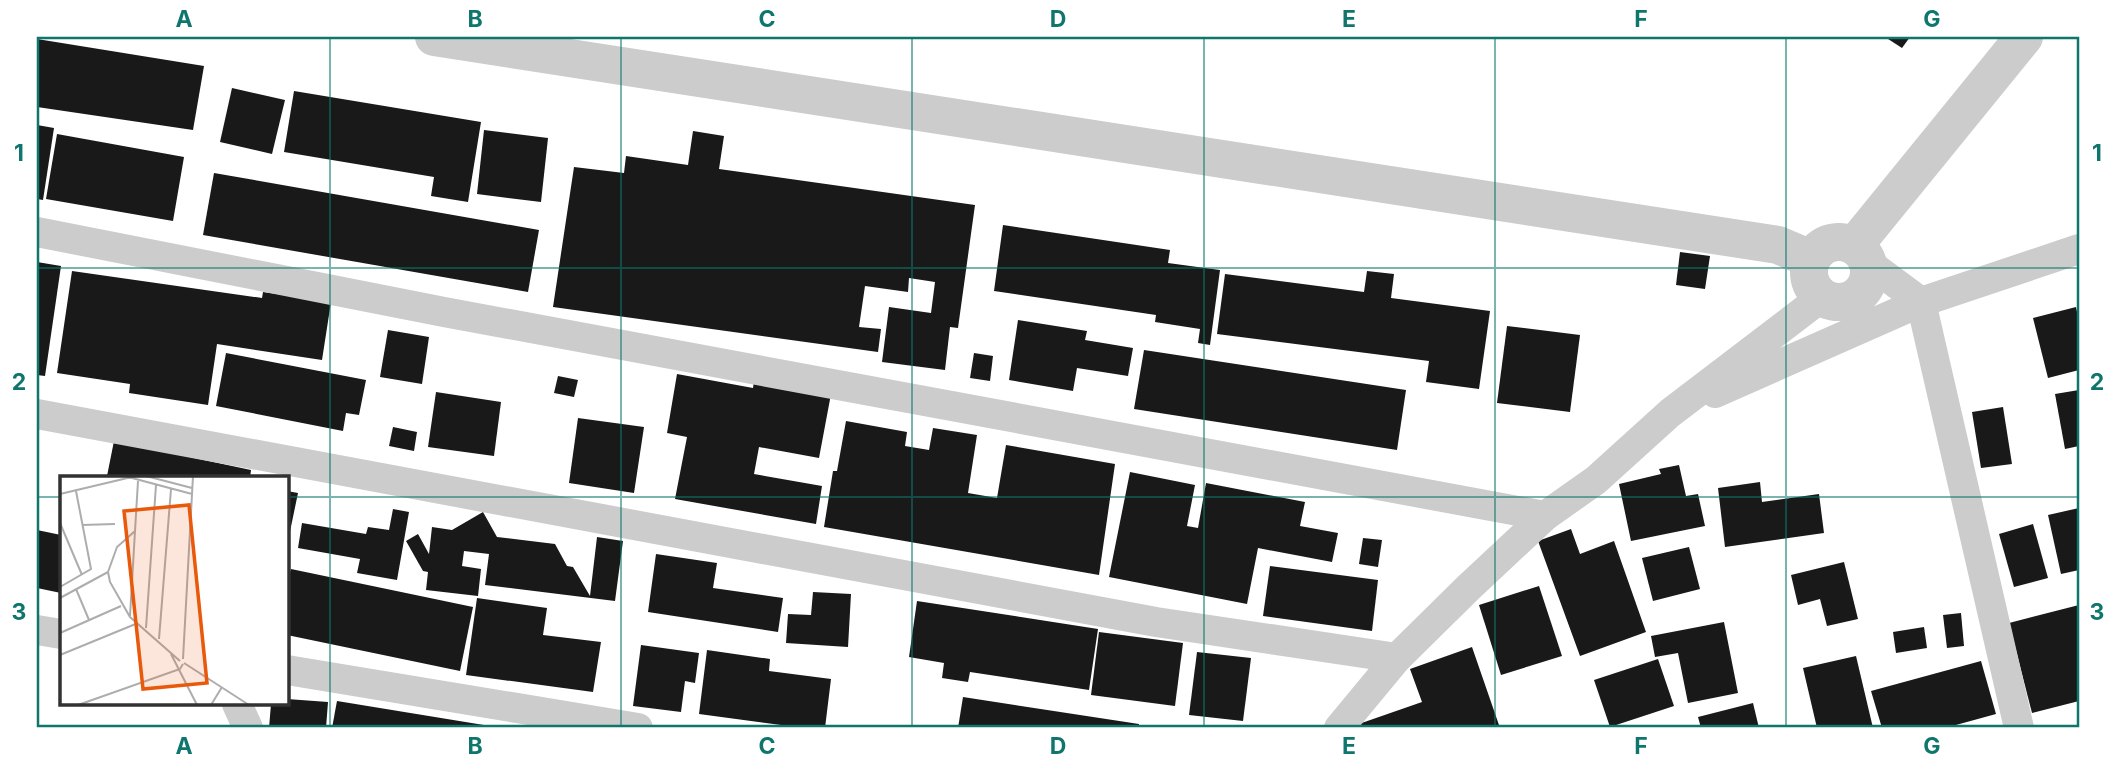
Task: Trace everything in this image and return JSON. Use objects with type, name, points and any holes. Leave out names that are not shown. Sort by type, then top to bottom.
[{"type":"street","points":[[434,37],[1778,245],[1811,259]]},
{"type":"street","points":[[1860,254],[2024,37]]},
{"type":"street","points":[[37,232],[444,312],[1545,516]]},
{"type":"street","points":[[1860,254],[1869,272],[1866,283],[1853,299],[1832,301],[1822,297],[1814,290],[1810,280],[1808,270],[1811,259],[1826,244],[1846,242],[1921,302],[2019,728]]},
{"type":"street","points":[[1670,413],[1921,302],[2079,249]]},
{"type":"street","points":[[1339,728],[1397,658],[1545,516],[1596,480],[1670,413],[1822,297]]},
{"type":"street","points":[[37,414],[1156,622],[1397,658]]},
{"type":"street","points":[[37,630],[60,634]]},
{"type":"street","points":[[289,670],[638,728]]},
{"type":"street","points":[[238,706],[248,728]]},
{"type":"building","points":[[1885,37],[1910,37],[1902,48]]},
{"type":"building","points":[[37,39],[204,66],[193,130],[37,107]]},
{"type":"building","points":[[232,88],[285,100],[272,154],[220,142]]},
{"type":"building","points":[[294,91],[481,122],[468,202],[431,196],[434,177],[284,152]]},
{"type":"building","points":[[37,125],[54,128],[43,200],[37,199]]},
{"type":"building","points":[[484,130],[548,138],[541,202],[477,194]]},
{"type":"building","points":[[693,131],[724,136],[719,169],[975,205],[958,328],[950,327],[945,370],[882,362],[889,307],[931,313],[935,282],[909,278],[908,292],[865,286],[859,327],[881,329],[878,352],[553,307],[574,167],[624,173],[626,156],[688,165]]},
{"type":"building","points":[[57,134],[184,157],[173,221],[46,199]]},
{"type":"building","points":[[214,173],[539,230],[528,292],[203,235]]},
{"type":"building","points":[[1003,225],[1170,250],[1168,263],[1220,270],[1210,345],[1198,343],[1200,329],[1155,322],[1156,315],[994,291]]},
{"type":"building","points":[[1680,252],[1710,256],[1705,289],[1676,285]]},
{"type":"building","points":[[37,262],[61,266],[45,376],[37,375]]},
{"type":"building","points":[[72,271],[262,298],[263,292],[331,302],[322,360],[217,344],[208,405],[129,393],[130,384],[57,373]]},
{"type":"building","points":[[1367,271],[1394,274],[1391,298],[1490,311],[1479,389],[1426,382],[1429,361],[1217,334],[1225,274],[1364,292]]},
{"type":"building","points":[[2076,307],[2079,322],[2079,370],[2048,378],[2033,318]]},
{"type":"building","points":[[1018,320],[1087,331],[1085,340],[1133,348],[1128,376],[1077,368],[1073,391],[1009,380]]},
{"type":"building","points":[[1507,326],[1580,335],[1570,412],[1497,403]]},
{"type":"building","points":[[388,330],[429,337],[422,384],[380,377]]},
{"type":"building","points":[[1144,350],[1406,390],[1397,450],[1134,409]]},
{"type":"building","points":[[226,353],[366,380],[359,415],[346,413],[343,431],[216,406]]},
{"type":"building","points":[[974,353],[993,356],[990,381],[970,378]]},
{"type":"building","points":[[677,374],[753,388],[754,381],[831,394],[819,458],[759,447],[754,474],[822,486],[816,524],[675,499],[687,437],[667,433]]},
{"type":"building","points":[[558,376],[578,380],[574,397],[554,393]]},
{"type":"building","points":[[2079,390],[2079,446],[2065,449],[2055,394]]},
{"type":"building","points":[[436,392],[501,402],[494,456],[428,447]]},
{"type":"building","points":[[2003,407],[2012,464],[1981,468],[1972,412]]},
{"type":"building","points":[[578,418],[644,427],[634,493],[569,483]]},
{"type":"building","points":[[846,421],[907,432],[905,446],[929,450],[933,428],[977,435],[968,493],[997,498],[1006,445],[1115,464],[1099,575],[824,527],[833,471],[837,471]]},
{"type":"building","points":[[393,427],[417,432],[414,451],[389,446]]},
{"type":"building","points":[[114,441],[251,470],[250,476],[107,476]]},
{"type":"building","points":[[1679,465],[1686,496],[1698,494],[1705,526],[1631,541],[1619,484],[1661,474],[1659,469]]},
{"type":"building","points":[[1130,472],[1195,485],[1187,526],[1198,528],[1206,483],[1305,502],[1300,526],[1338,533],[1332,562],[1258,548],[1247,604],[1109,577]]},
{"type":"building","points":[[1760,482],[1762,502],[1819,494],[1824,533],[1725,547],[1718,488]]},
{"type":"building","points":[[289,491],[298,493],[289,536]]},
{"type":"building","points":[[2079,508],[2079,570],[2061,574],[2048,515]]},
{"type":"building","points":[[393,509],[409,512],[397,580],[357,573],[360,559],[298,548],[302,523],[366,534],[368,527],[389,530]]},
{"type":"building","points":[[483,512],[497,537],[555,544],[567,566],[573,567],[590,596],[597,537],[623,541],[615,601],[485,585],[489,554],[464,551],[462,566],[481,569],[478,596],[426,590],[428,572],[423,571],[406,541],[418,534],[429,554],[432,527],[452,530]]},
{"type":"building","points":[[2033,524],[2048,578],[2014,587],[1999,534]]},
{"type":"building","points":[[1571,529],[1580,554],[1614,541],[1646,632],[1580,656],[1538,541]]},
{"type":"building","points":[[37,530],[60,535],[60,593],[37,588]]},
{"type":"building","points":[[1363,538],[1382,540],[1378,567],[1359,564]]},
{"type":"building","points":[[1689,547],[1700,589],[1653,601],[1642,558]]},
{"type":"building","points":[[656,554],[717,563],[713,588],[783,598],[778,632],[648,612]]},
{"type":"building","points":[[1844,562],[1858,619],[1827,626],[1820,599],[1798,605],[1791,575]]},
{"type":"building","points":[[1270,566],[1378,580],[1372,631],[1263,616]]},
{"type":"building","points":[[291,569],[473,607],[460,671],[289,635]]},
{"type":"building","points":[[1539,586],[1562,656],[1501,675],[1479,605]]},
{"type":"building","points":[[813,592],[851,594],[848,647],[786,643],[788,614],[811,615]]},
{"type":"building","points":[[477,598],[547,608],[543,635],[601,642],[593,692],[466,675]]},
{"type":"building","points":[[917,601],[1098,629],[1089,690],[970,672],[968,682],[942,678],[944,663],[909,657]]},
{"type":"building","points":[[2079,605],[2079,701],[2032,713],[2009,623]]},
{"type":"building","points":[[1961,613],[1964,646],[1947,648],[1943,615]]},
{"type":"building","points":[[1724,622],[1738,693],[1688,703],[1678,653],[1655,657],[1651,636]]},
{"type":"building","points":[[1924,627],[1927,648],[1896,653],[1893,632]]},
{"type":"building","points":[[1099,632],[1183,643],[1175,706],[1091,695]]},
{"type":"building","points":[[641,645],[699,653],[695,683],[685,681],[681,712],[633,706]]},
{"type":"building","points":[[1472,647],[1500,728],[1354,728],[1353,726],[1422,702],[1410,669]]},
{"type":"building","points":[[707,650],[770,659],[769,671],[831,679],[825,728],[804,728],[699,714]]},
{"type":"building","points":[[1197,652],[1251,658],[1243,721],[1189,715]]},
{"type":"building","points":[[1856,656],[1873,728],[1817,728],[1803,668]]},
{"type":"building","points":[[1658,659],[1674,706],[1610,727],[1594,680]]},
{"type":"building","points":[[1981,661],[1996,714],[1945,728],[1882,728],[1871,691]]},
{"type":"building","points":[[963,697],[1139,724],[1139,728],[958,728]]},
{"type":"building","points":[[289,699],[328,702],[326,728],[269,728],[271,706],[289,706]]},
{"type":"building","points":[[337,701],[496,727],[496,728],[332,728]]},
{"type":"building","points":[[1753,703],[1759,728],[1701,728],[1698,717]]}]
